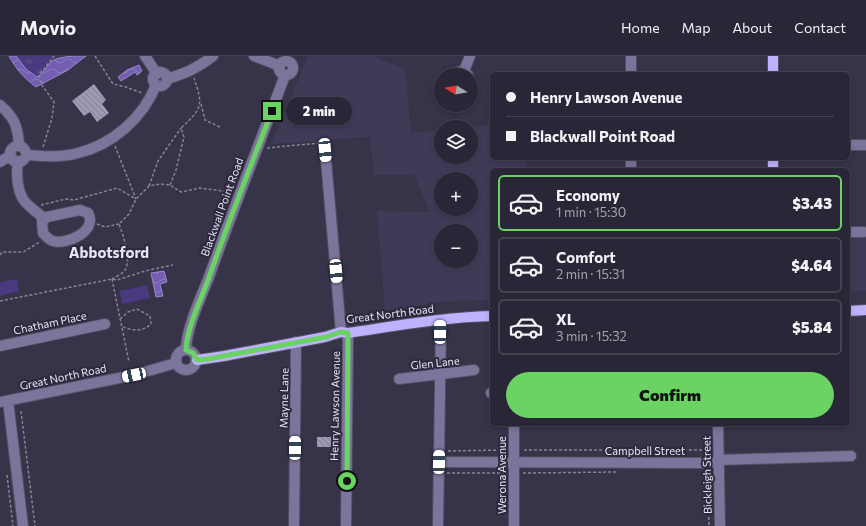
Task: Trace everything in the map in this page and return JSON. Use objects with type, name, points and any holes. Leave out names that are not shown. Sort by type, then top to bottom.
[{"type":"main road","points":[[773,56],[773,72]]},
{"type":"main road","points":[[850,304],[866,304]]},
{"type":"main road","points":[[850,311],[866,310]]},
{"type":"main road","name":"Great North Road","points":[[197,360],[345,333],[440,320],[490,316]]},
{"type":"street","points":[[145,56],[157,74]]},
{"type":"street","points":[[156,85],[164,85],[167,79],[188,72],[201,65],[212,56]]},
{"type":"street","points":[[254,56],[280,66]]},
{"type":"street","points":[[465,68],[470,56]]},
{"type":"street","points":[[631,56],[631,72]]},
{"type":"street","points":[[285,75],[280,72],[280,66],[284,62],[291,59]]},
{"type":"street","name":"Blackwall Point Road","points":[[186,350],[186,342],[230,217],[285,75],[292,71],[291,59]]},
{"type":"street","points":[[157,74],[163,74],[167,79]]},
{"type":"street","points":[[26,155],[55,156],[78,153],[103,144],[126,128],[147,104],[156,85],[154,79],[157,74]]},
{"type":"street","points":[[0,105],[12,118],[18,130],[19,146]]},
{"type":"street","points":[[850,145],[866,145]]},
{"type":"street","points":[[19,146],[25,150],[26,155]]},
{"type":"street","points":[[19,146],[12,149],[17,169],[18,186],[23,199],[44,219]]},
{"type":"street","name":"Henry Lawson Avenue","points":[[325,150],[345,333],[346,526]]},
{"type":"street","points":[[0,162],[14,158],[22,160],[26,155]]},
{"type":"street","points":[[80,210],[88,213],[91,221],[89,226],[82,233],[60,242],[52,241],[43,233],[42,227],[44,219],[54,215],[80,210]]},
{"type":"street","points":[[850,232],[864,232]]},
{"type":"street","points":[[438,526],[440,320]]},
{"type":"street","name":"Chatham Place","points":[[0,346],[106,324]]},
{"type":"street","name":"Mayne Lane","points":[[294,526],[296,342]]},
{"type":"street","points":[[186,350],[193,353],[197,360],[195,366],[187,371],[180,369],[176,364],[178,354],[181,351],[186,350]]},
{"type":"street","name":"Great North Road","points":[[4,401],[134,375],[176,364]]},
{"type":"street","name":"Glen Lane","points":[[399,379],[474,370]]},
{"type":"street","points":[[4,401],[23,526]]},
{"type":"street","name":"Werona Avenue","points":[[514,426],[514,526]]},
{"type":"street","name":"Bickleigh Street","points":[[718,426],[720,526]]},
{"type":"street","name":"Campbell Street","points":[[439,462],[514,468],[708,463],[718,460],[851,456]]},
{"type":"path","points":[[42,150],[52,118],[54,102],[41,84],[39,74],[44,70],[54,56]]},
{"type":"path","points":[[95,56],[113,84],[126,87],[146,95]]},
{"type":"path","points":[[193,74],[205,120],[220,128]]},
{"type":"path","points":[[91,221],[105,227],[119,224],[129,214],[136,199],[149,186],[158,161],[182,128],[194,116],[201,104]]},
{"type":"path","points":[[170,185],[176,170],[184,137],[182,128]]},
{"type":"path","points":[[112,138],[136,199]]},
{"type":"path","points":[[267,148],[320,143],[325,150]]},
{"type":"path","points":[[149,186],[160,184],[170,185],[181,192],[200,188],[230,192]]},
{"type":"path","points":[[38,207],[42,204],[66,199],[74,200],[117,188],[136,199]]},
{"type":"path","points":[[0,301],[112,279],[124,272],[128,257],[125,241],[119,224]]},
{"type":"path","points":[[0,255],[1,252],[23,252],[37,246],[46,237]]},
{"type":"path","points":[[112,279],[118,280],[145,271],[173,265]]},
{"type":"path","points":[[112,279],[129,362]]},
{"type":"path","points":[[120,319],[128,312],[137,309],[150,316],[151,319],[151,324],[145,328],[132,330],[121,326]]},
{"type":"path","points":[[21,411],[35,526]]},
{"type":"path","points":[[448,451],[708,450]]},
{"type":"path","points":[[447,473],[514,468],[623,472]]},
{"type":"path","points":[[700,472],[708,472],[709,526]]},
{"type":"shaded area","points":[[308,56],[372,56],[405,69],[411,133],[434,131],[434,164],[478,164],[478,126],[490,125],[490,160],[526,160],[527,168],[490,168],[490,300],[449,301],[385,310],[377,211],[430,212],[414,174],[374,175],[370,137],[271,144]]},
{"type":"shaded area","points":[[850,236],[866,236],[866,291],[850,292]]},
{"type":"green space","points":[[16,56],[58,56],[52,60],[45,71],[37,77],[26,69]]},
{"type":"green space","points":[[17,279],[19,291],[0,296],[0,282]]},
{"type":"green space","points":[[147,285],[150,298],[122,304],[120,291]]},
{"type":"water","points":[[9,56],[16,56],[26,69],[37,77],[55,59],[86,56],[68,70],[36,87],[14,65]]},
{"type":"water","points":[[139,65],[142,71],[137,75],[135,72],[121,81],[118,77],[127,70]]},
{"type":"water","points":[[164,271],[167,282],[160,284],[163,296],[156,297],[151,273]]},
{"type":"building","points":[[94,84],[106,100],[102,104],[109,113],[97,122],[90,112],[84,116],[72,101]]},
{"type":"building","points":[[317,437],[332,437],[331,447],[317,447]]},
{"type":"district","name":"Abbotsford","points":[[109,253]]},
{"type":"route","points":[[272,111],[230,217],[191,326],[186,342],[186,350],[190,350],[196,356],[197,360],[208,359],[326,337],[341,332],[348,333],[347,481]]}]
